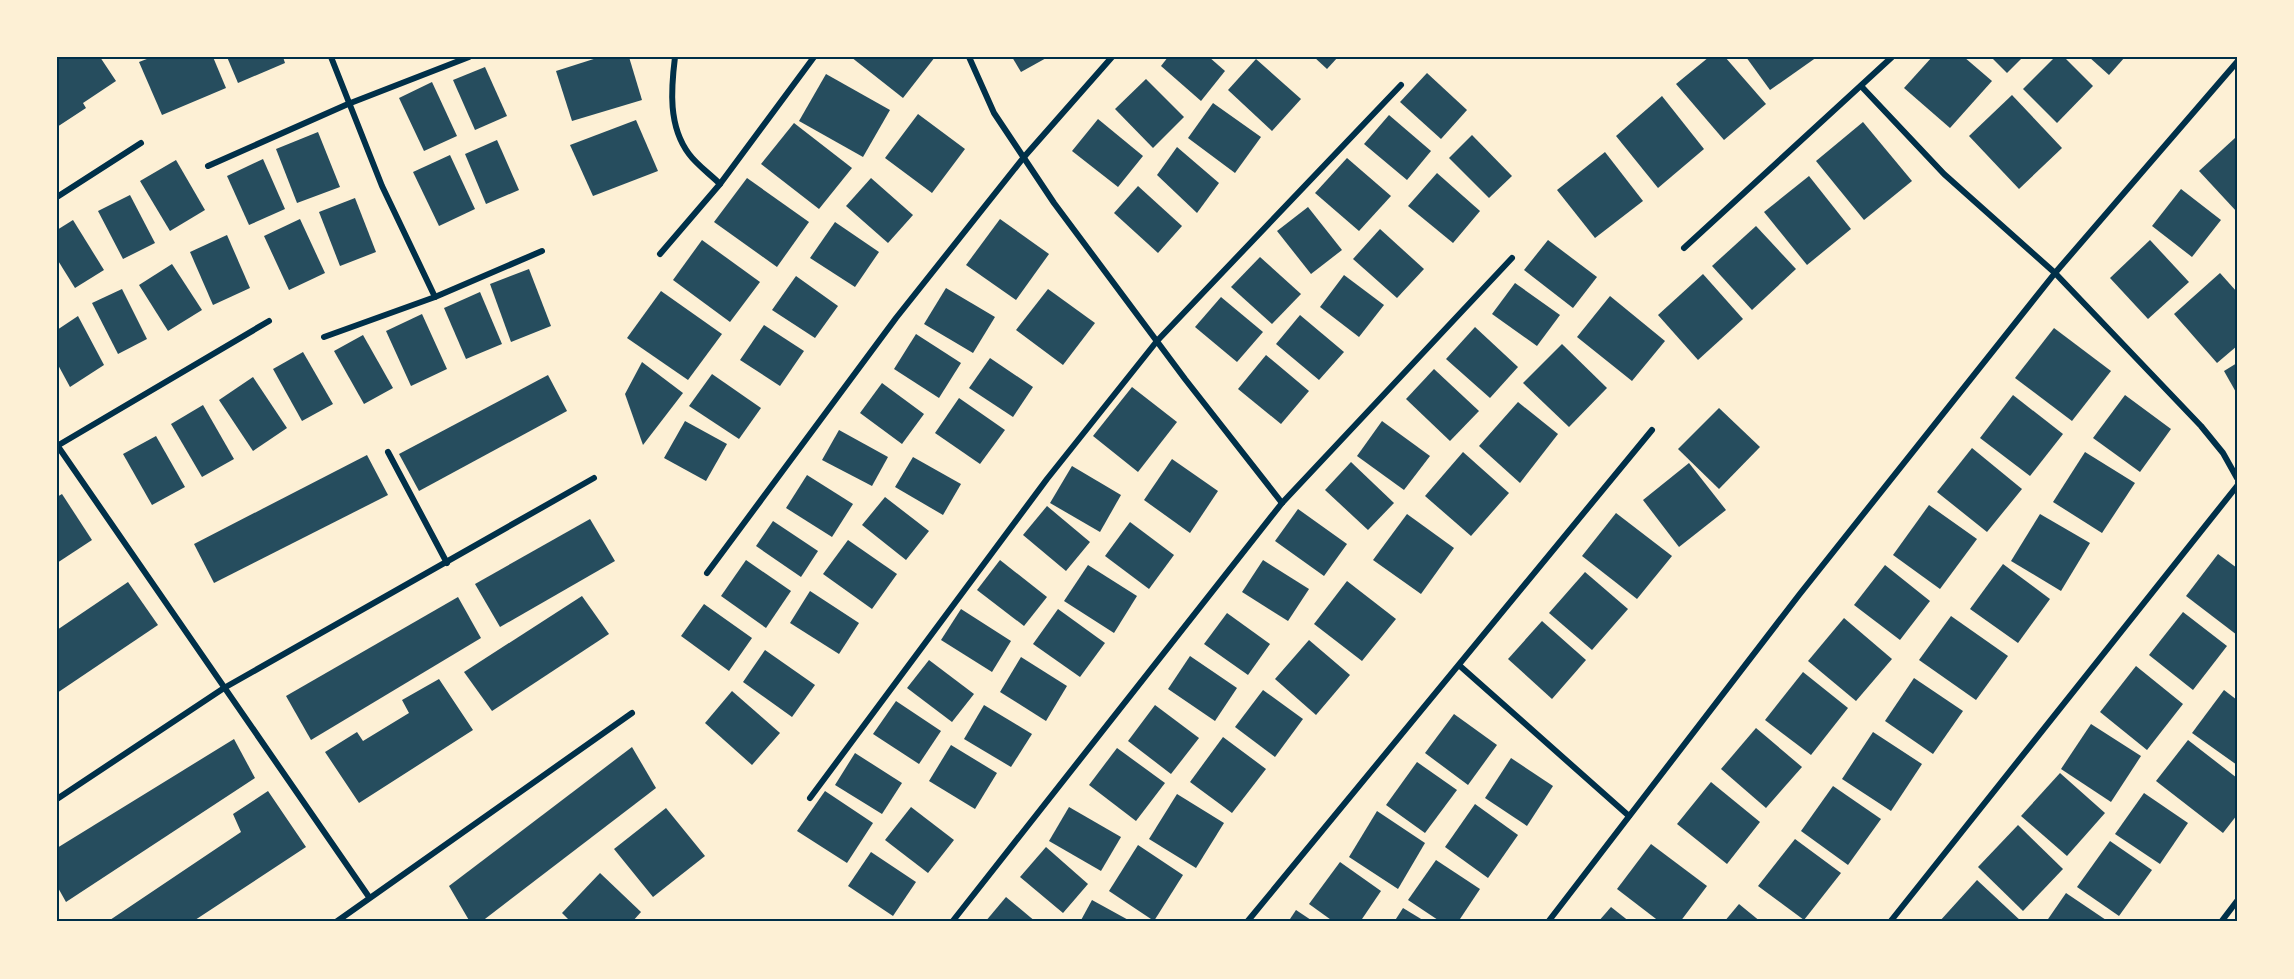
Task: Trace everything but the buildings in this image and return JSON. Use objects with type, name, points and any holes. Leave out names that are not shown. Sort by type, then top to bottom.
[{"type":"street","points":[[332,57],[348,104],[382,186],[435,297]]},
{"type":"street","points":[[208,166],[348,104],[469,57]]},
{"type":"street","points":[[675,57],[671,92],[675,125],[688,153],[720,184]]},
{"type":"street","points":[[660,254],[720,184],[814,57]]},
{"type":"street","points":[[969,57],[994,113],[1024,157],[1157,341],[1282,503]]},
{"type":"street","points":[[707,573],[896,318],[1024,157],[1112,57]]},
{"type":"street","points":[[1684,248],[1892,57]]},
{"type":"street","points":[[1548,922],[1799,596],[2055,273],[2237,62]]},
{"type":"street","points":[[810,798],[1047,479],[1157,341],[1401,86]]},
{"type":"street","points":[[1861,86],[1944,174],[2055,273],[2201,426],[2223,453],[2237,478]]},
{"type":"street","points":[[57,197],[141,143]]},
{"type":"street","points":[[324,337],[435,297],[542,251]]},
{"type":"street","points":[[952,922],[1282,503],[1512,258]]},
{"type":"street","points":[[269,321],[57,445],[369,897]]},
{"type":"street","points":[[1247,922],[1652,430]]},
{"type":"street","points":[[388,452],[447,563]]},
{"type":"street","points":[[57,800],[224,688],[594,478]]},
{"type":"street","points":[[1890,922],[2237,486]]},
{"type":"street","points":[[1460,666],[1629,816]]},
{"type":"street","points":[[336,922],[632,713]]},
{"type":"street","points":[[2221,922],[2237,901]]}]
